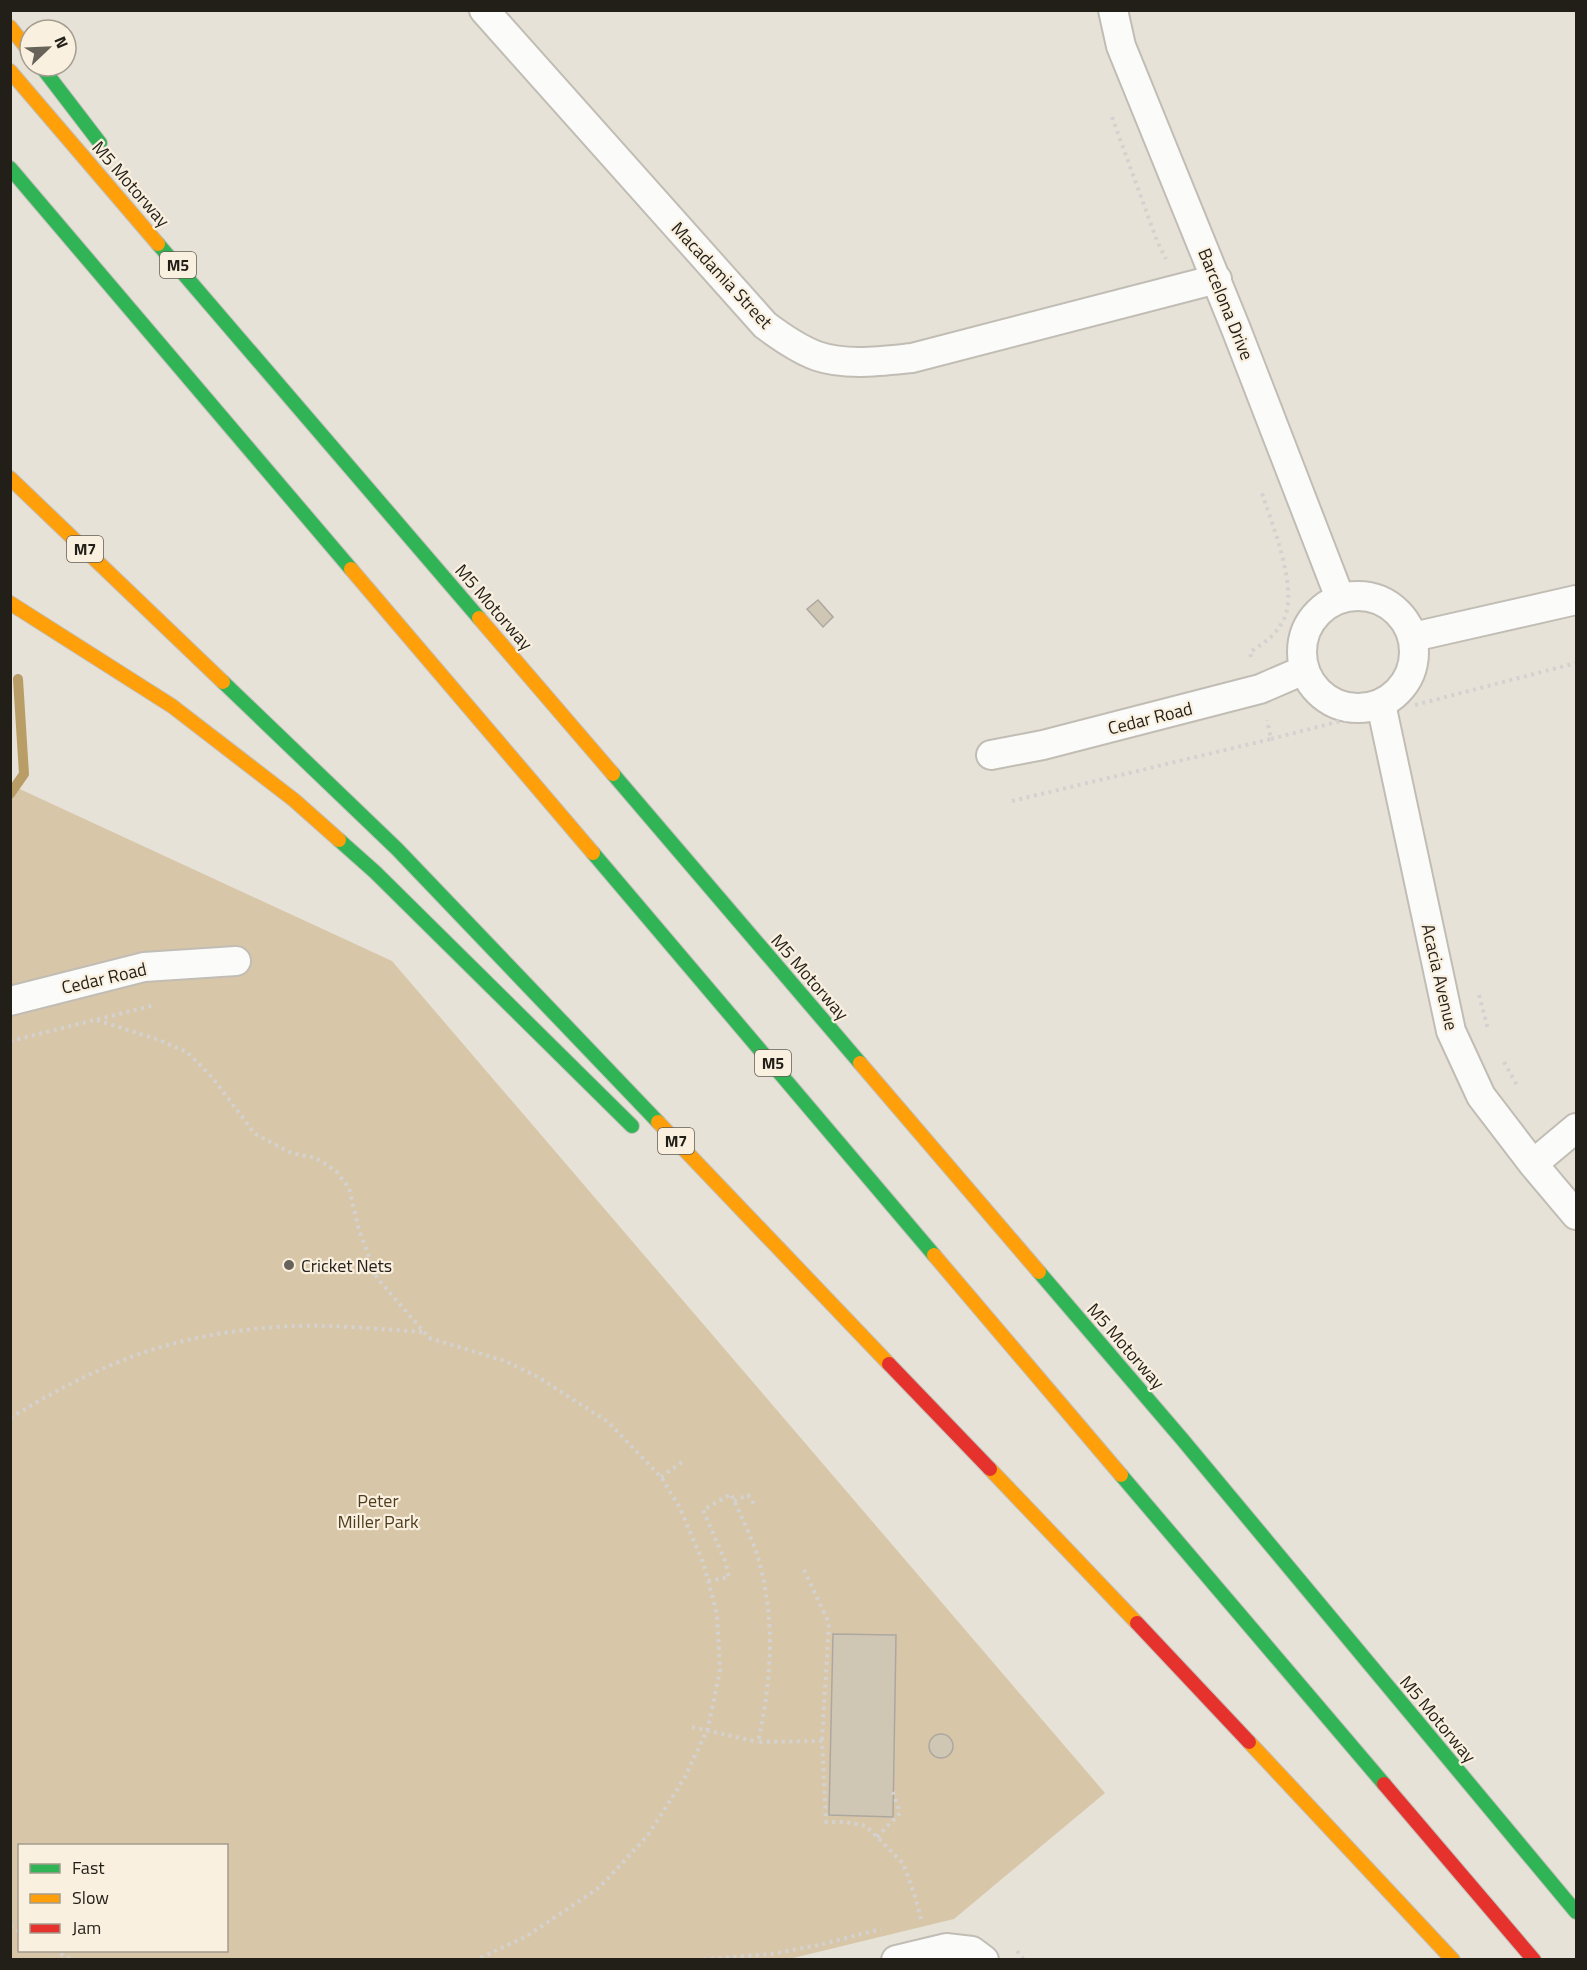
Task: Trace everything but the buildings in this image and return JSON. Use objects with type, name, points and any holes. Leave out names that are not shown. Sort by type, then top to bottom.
[{"type":"highway","name":"M5 Motorway","points":[[10,71],[1182,1439],[1576,1912]]},
{"type":"highway","points":[[49,78],[106,150]]},
{"type":"highway","name":"M5","points":[[10,168],[1534,1959]]},
{"type":"highway","name":"M5","points":[[193,263],[345,460]]},
{"type":"highway","name":"M7","points":[[10,478],[398,849],[1183,1671]]},
{"type":"highway","points":[[10,603],[172,706],[294,800],[375,872],[639,1133]]},
{"type":"highway","points":[[826,1318],[1183,1671],[1454,1959]]},
{"type":"street","name":"Macadamia Street","points":[[484,10],[765,325],[792,344],[819,357],[877,361],[912,358],[1216,279]]},
{"type":"street","name":"Barcelona Drive","points":[[1113,10],[1122,46],[1340,597]]},
{"type":"street","points":[[1358,595],[1376,598],[1393,607],[1405,620],[1413,637],[1415,652],[1412,669],[1406,683],[1382,708],[1344,707],[1327,699],[1313,686],[1304,670],[1301,652],[1304,634],[1312,619],[1324,606],[1340,597],[1358,595]]},
{"type":"street","points":[[1413,637],[1576,600]]},
{"type":"street","name":"Cedar Road","points":[[991,755],[1043,745],[1260,689],[1304,670]]},
{"type":"street","name":"Acacia Avenue","points":[[1382,708],[1451,1031],[1481,1096],[1576,1215]]},
{"type":"street","name":"Cedar Road","points":[[10,1001],[144,967],[236,962]]},
{"type":"street","points":[[1533,1164],[1576,1128]]},
{"type":"street","points":[[896,1959],[946,1948],[972,1951],[984,1959]]},
{"type":"path","points":[[1110,112],[1157,241],[1182,289]]},
{"type":"path","points":[[1259,484],[1284,565],[1289,596],[1285,619],[1275,634],[1250,652],[1271,739]]},
{"type":"path","points":[[1012,801],[1271,739],[1382,708],[1576,663]]},
{"type":"path","points":[[1477,987],[1490,1038]]},
{"type":"path","points":[[10,1041],[154,1005]]},
{"type":"path","points":[[97,1020],[159,1040],[187,1053],[212,1077],[255,1134],[291,1153],[316,1158],[336,1171],[349,1188],[359,1230],[377,1278],[429,1338],[505,1361],[538,1377],[608,1422],[661,1477],[680,1508],[704,1565],[717,1614],[720,1670],[706,1732],[685,1777],[648,1835],[600,1887],[527,1936],[489,1957],[476,1959]]},
{"type":"path","points":[[1500,1054],[1519,1089]]},
{"type":"path","points":[[10,1418],[64,1386],[118,1362],[180,1342],[236,1332],[315,1326],[424,1332]]},
{"type":"path","points":[[661,1477],[682,1462]]},
{"type":"path","points":[[708,1581],[729,1577],[725,1561],[703,1510],[731,1494],[756,1553],[769,1606],[771,1632],[767,1701],[758,1742]]},
{"type":"path","points":[[734,1501],[748,1495],[756,1507]]},
{"type":"path","points":[[804,1570],[829,1623],[822,1741],[826,1822],[845,1822],[866,1826],[903,1863],[921,1919],[931,1917]]},
{"type":"path","points":[[692,1727],[758,1742],[822,1741]]},
{"type":"path","points":[[877,1837],[900,1813],[893,1792]]},
{"type":"path","points":[[696,1959],[771,1954],[887,1928]]},
{"type":"path","points":[[1012,1946],[1024,1959]]},
{"type":"path","points":[[58,1952],[72,1959]]},
{"type":"green space","name":"Peter Miller Park","points":[[11,785],[392,961],[1105,1793],[954,1919],[789,1959],[11,1960]]},
{"type":"waterway","points":[[10,794],[24,774],[18,679]]},
{"type":"traffic: fast","points":[[50,78],[100,143]]},
{"type":"traffic: fast","points":[[10,168],[351,569]]},
{"type":"traffic: fast","points":[[158,244],[479,618]]},
{"type":"traffic: fast","points":[[223,682],[397,849],[658,1122]]},
{"type":"traffic: fast","points":[[613,774],[860,1063]]},
{"type":"traffic: fast","points":[[339,840],[375,872],[632,1126]]},
{"type":"traffic: fast","points":[[593,853],[934,1255]]},
{"type":"traffic: fast","points":[[1039,1272],[1182,1439],[1576,1912]]},
{"type":"traffic: fast","points":[[1121,1475],[1384,1784]]},
{"type":"traffic: slow","points":[[10,27],[18,37]]},
{"type":"traffic: slow","points":[[10,71],[158,244]]},
{"type":"traffic: slow","points":[[10,478],[223,682]]},
{"type":"traffic: slow","points":[[351,569],[593,853]]},
{"type":"traffic: slow","points":[[10,603],[172,706],[294,800],[339,840]]},
{"type":"traffic: slow","points":[[479,618],[613,774]]},
{"type":"traffic: slow","points":[[860,1063],[1039,1272]]},
{"type":"traffic: slow","points":[[658,1122],[889,1364]]},
{"type":"traffic: slow","points":[[934,1255],[1121,1475]]},
{"type":"traffic: slow","points":[[990,1469],[1137,1623]]},
{"type":"traffic: slow","points":[[1249,1742],[1453,1960]]},
{"type":"traffic: jam","points":[[889,1364],[990,1469]]},
{"type":"traffic: jam","points":[[1137,1623],[1249,1742]]},
{"type":"traffic: jam","points":[[1384,1784],[1534,1960]]},
{"type":"place","name":"Cricket Nets","points":[[289,1265]]}]
